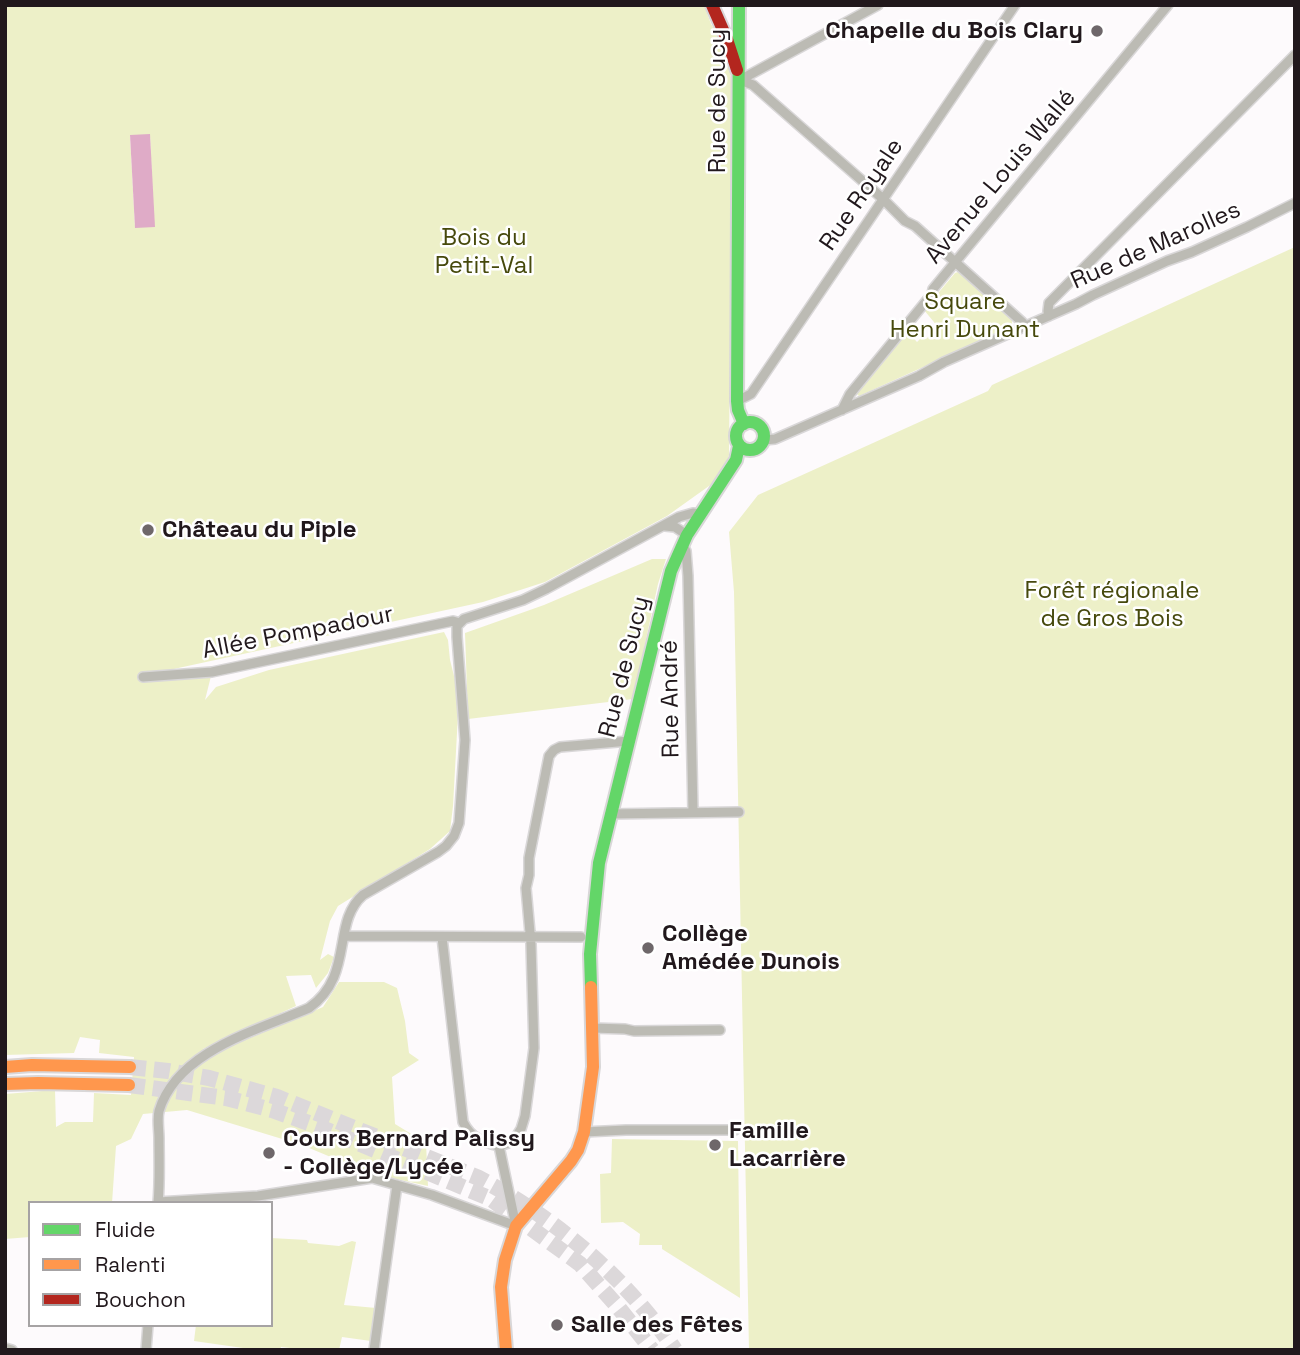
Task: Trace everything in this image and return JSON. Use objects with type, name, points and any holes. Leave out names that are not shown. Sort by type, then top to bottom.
[{"type":"main road","name":"Rue de Sucy","points":[[729,33],[739,10]]},
{"type":"main road","name":"Rue de Sucy","points":[[739,10],[737,401],[744,424]]},
{"type":"main road","points":[[714,11],[729,33],[740,43]]},
{"type":"main road","points":[[729,33],[740,80]]},
{"type":"main road","points":[[753,422],[761,427],[764,440],[755,449],[741,452],[736,435],[740,427],[753,422]]},
{"type":"main road","name":"Rue de Sucy","points":[[506,1350],[501,1287],[505,1260],[516,1226],[571,1161],[584,1132],[593,1066],[591,965],[599,863],[663,598],[684,540],[741,452]]},
{"type":"main road","points":[[5,1066],[130,1067]]},
{"type":"main road","points":[[5,1084],[129,1085]]},
{"type":"street","points":[[740,80],[878,5]]},
{"type":"street","name":"Rue Royale","points":[[737,401],[751,394],[1015,5]]},
{"type":"street","name":"Avenue Louis Wallé","points":[[842,410],[850,394],[1168,5]]},
{"type":"street","points":[[1049,316],[1049,303],[1295,55]]},
{"type":"street","points":[[740,80],[753,85],[1025,326]]},
{"type":"street","name":"Rue de Marolles","points":[[764,440],[775,439],[919,376],[944,362],[1167,261],[1247,228],[1295,203]]},
{"type":"street","name":"Allée Pompadour","points":[[143,677],[212,672],[447,622],[460,623],[468,617],[497,609],[546,589],[679,517],[701,514]]},
{"type":"street","points":[[665,526],[675,527],[684,540]]},
{"type":"street","name":"Rue André","points":[[684,540],[688,576],[693,812]]},
{"type":"street","points":[[158,1201],[159,1113],[167,1095],[191,1065],[212,1050],[318,1002],[335,978],[350,911],[355,902],[438,852],[454,836],[459,823],[465,740],[457,637],[457,626],[460,623]]},
{"type":"street","points":[[442,937],[463,1122],[474,1138],[482,1143],[499,1146],[516,1137],[521,1129],[534,1048],[531,936],[526,888],[529,858],[549,757],[560,747],[629,741]]},
{"type":"street","points":[[610,814],[739,812]]},
{"type":"street","points":[[345,936],[581,937]]},
{"type":"street","points":[[592,1028],[634,1031],[720,1030]]},
{"type":"street","points":[[584,1132],[734,1130]]},
{"type":"street","points":[[499,1146],[516,1226]]},
{"type":"street","points":[[184,1201],[258,1196],[372,1178],[432,1195],[516,1226]]},
{"type":"street","points":[[374,1350],[397,1185]]},
{"type":"street","points":[[146,1350],[148,1327]]},
{"type":"street","points":[[5,1348],[12,1350]]},
{"type":"green space","name":"Bois du Petit-Val","points":[[5,5],[704,5],[711,24],[722,41],[730,69],[732,89],[729,455],[724,470],[716,481],[667,516],[545,582],[483,602],[146,675],[212,672],[205,700],[216,687],[269,670],[444,632],[459,696],[450,831],[430,849],[338,906],[330,921],[320,960],[328,954],[334,957],[328,973],[316,988],[311,975],[286,976],[296,1006],[203,1049],[217,1052],[323,1007],[339,982],[384,982],[397,988],[409,1053],[419,1060],[392,1077],[395,1124],[426,1143],[428,1186],[369,1173],[302,1145],[187,1110],[143,1114],[131,1139],[116,1146],[112,1201],[28,1201],[28,1237],[5,1239],[5,1094],[55,1090],[56,1127],[65,1122],[93,1122],[94,1093],[131,1095],[134,1057],[99,1053],[100,1040],[80,1037],[74,1053],[5,1055]],"holes":[[[130,135],[150,135],[154,227],[135,227]]]},
{"type":"green space","name":"Forêt régionale de Gros Bois","points":[[1295,247],[1295,1350],[749,1350],[734,592],[729,532],[758,495]]},
{"type":"green space","name":"Square Henri Dunant","points":[[958,272],[1012,320],[1012,327],[859,396],[856,393],[907,331],[917,342],[923,336],[926,339],[938,327],[924,310]]},
{"type":"green space","points":[[652,559],[666,559],[633,699],[468,719],[465,633],[544,605]]},
{"type":"green space","points":[[612,1139],[738,1141],[740,1298],[662,1249],[662,1245],[639,1245],[640,1234],[623,1222],[601,1223],[600,1174],[611,1173]]},
{"type":"green space","points":[[273,1238],[307,1240],[308,1243],[339,1246],[356,1242],[344,1305],[376,1308],[371,1341],[342,1337],[339,1350],[281,1347],[280,1350],[257,1350],[194,1341],[196,1327],[273,1327]]},
{"type":"shaded area","points":[[150,134],[155,227],[135,228],[130,135]]},
{"type":"tunnel","points":[[130,1067],[209,1078],[277,1097],[479,1178],[535,1212],[588,1252],[635,1298],[675,1350]]},
{"type":"tunnel","points":[[129,1085],[226,1098],[272,1110],[320,1127],[491,1199],[580,1264],[652,1350]]},
{"type":"traffic: fast","points":[[739,5],[737,401],[744,424]]},
{"type":"traffic: fast","points":[[750,422],[760,426],[764,436],[760,446],[750,450],[740,446],[736,436],[740,426],[750,422]]},
{"type":"traffic: fast","points":[[591,987],[590,954],[599,863],[671,571],[687,535],[736,460],[739,446]]},
{"type":"traffic: slow","points":[[506,1350],[501,1287],[505,1260],[516,1226],[571,1161],[584,1132],[593,1067],[591,987]]},
{"type":"traffic: slow","points":[[5,1067],[130,1067]]},
{"type":"traffic: slow","points":[[5,1084],[129,1085]]},
{"type":"traffic: jam","points":[[712,5],[737,70]]},
{"type":"place","name":"Chapelle du Bois Clary","points":[[1097,31]]},
{"type":"place","name":"Château du Piple","points":[[148,530]]},
{"type":"place","name":"Collège Amédée Dunois","points":[[648,948]]},
{"type":"place","name":"Famille Lacarrière","points":[[715,1145]]},
{"type":"place","name":"Cours Bernard Palissy - Collège/Lycée","points":[[269,1153]]},
{"type":"place","name":"Salle des Fêtes","points":[[557,1325]]}]
